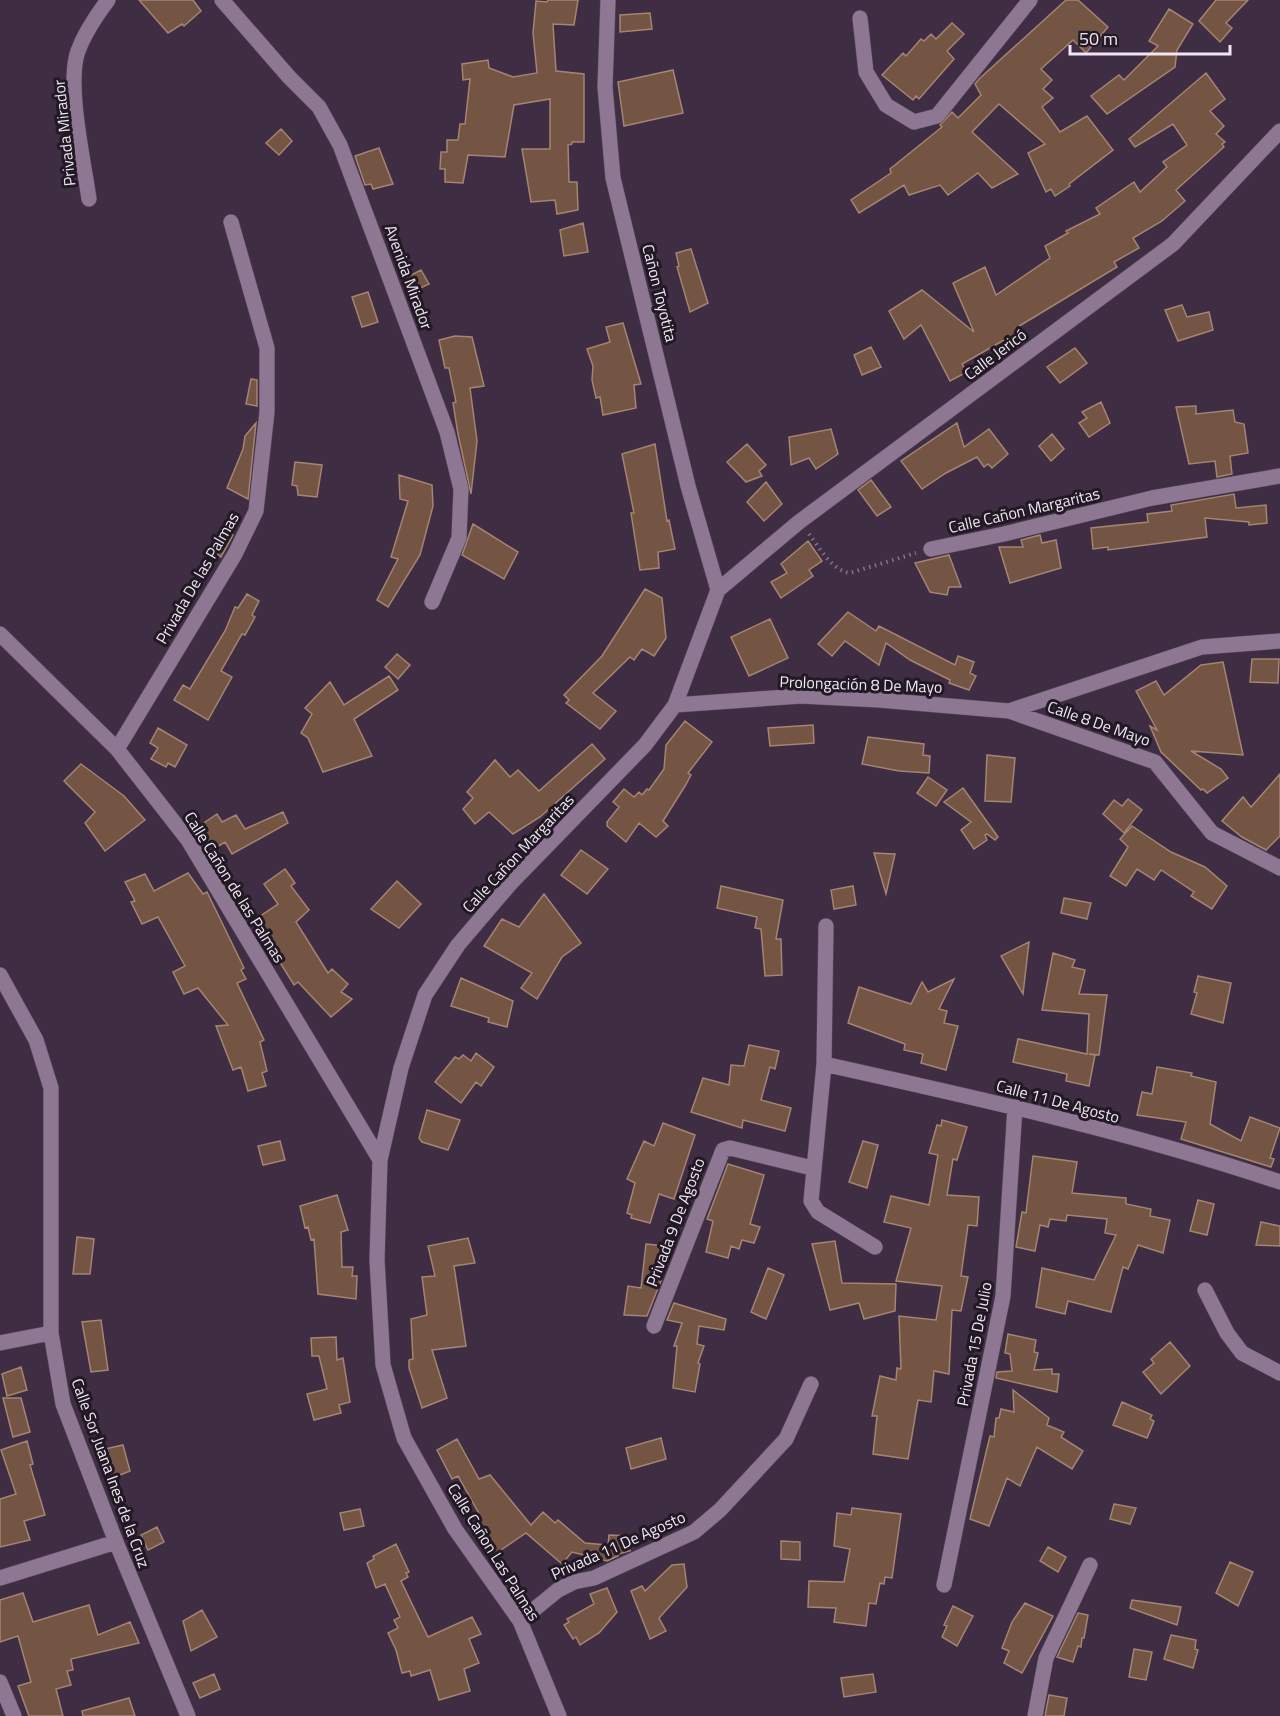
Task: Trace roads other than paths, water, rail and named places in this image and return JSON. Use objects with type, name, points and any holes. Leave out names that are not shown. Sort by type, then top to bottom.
[{"type":"street","name":"Privada Mirador","points":[[89,198],[75,89],[77,54],[90,24],[108,0]]},
{"type":"street","name":"Avenida Mirador","points":[[222,0],[289,77],[320,107],[340,145],[447,432],[461,489],[459,538],[432,602]]},
{"type":"street","name":"Cañon Toyotita","points":[[608,0],[605,87],[613,178],[688,486],[718,590]]},
{"type":"street","points":[[860,18],[866,72],[886,105],[914,122],[937,116],[1030,0]]},
{"type":"street","name":"Calle Jericó","points":[[718,590],[799,522],[1173,244],[1280,131]]},
{"type":"street","name":"Privada De las Palmas","points":[[117,749],[235,554],[256,511],[267,411],[267,348],[231,222]]},
{"type":"street","name":"Calle Cañon Margaritas","points":[[931,549],[1152,498],[1280,476]]},
{"type":"street","name":"Calle Cañon Margaritas","points":[[380,1160],[401,1068],[425,995],[458,945],[510,884],[645,745],[675,705],[718,590]]},
{"type":"street","name":"Calle Cañon de las Palmas","points":[[0,634],[117,749],[188,840],[380,1160]]},
{"type":"street","points":[[1009,711],[1202,647],[1280,641]]},
{"type":"street","name":"Prolongación 8 De Mayo","points":[[675,705],[801,696],[1009,711]]},
{"type":"street","name":"Calle 8 De Mayo","points":[[1009,711],[1155,762],[1212,833],[1280,868]]},
{"type":"street","points":[[826,926],[824,1064],[812,1168],[811,1201],[818,1212],[875,1247]]},
{"type":"street","name":"Calle Sor Juana Ines de la Cruz","points":[[0,975],[36,1040],[51,1088],[51,1333],[63,1404],[116,1542],[188,1716]]},
{"type":"street","name":"Calle 11 De Agosto","points":[[824,1064],[1015,1107],[1234,1167],[1280,1182]]},
{"type":"street","name":"Privada 15 De Julio","points":[[944,1585],[1003,1296],[1015,1107]]},
{"type":"street","name":"Privada 9 De Agosto","points":[[654,1326],[723,1150],[730,1148],[812,1168]]},
{"type":"street","name":"Calle Cañon Las Palmas","points":[[380,1160],[377,1260],[383,1365],[404,1438],[455,1529],[520,1621],[559,1716]]},
{"type":"street","points":[[1205,1290],[1227,1333],[1242,1353],[1280,1373]]},
{"type":"street","points":[[0,1343],[51,1333]]},
{"type":"street","name":"Privada 11 De Agosto","points":[[520,1621],[558,1590],[574,1582],[594,1578],[694,1532],[720,1510],[786,1439],[811,1384]]},
{"type":"street","points":[[0,1578],[116,1542]]},
{"type":"street","points":[[1035,1716],[1046,1658],[1090,1565]]},
{"type":"street","points":[[0,1682],[14,1716]]}]
